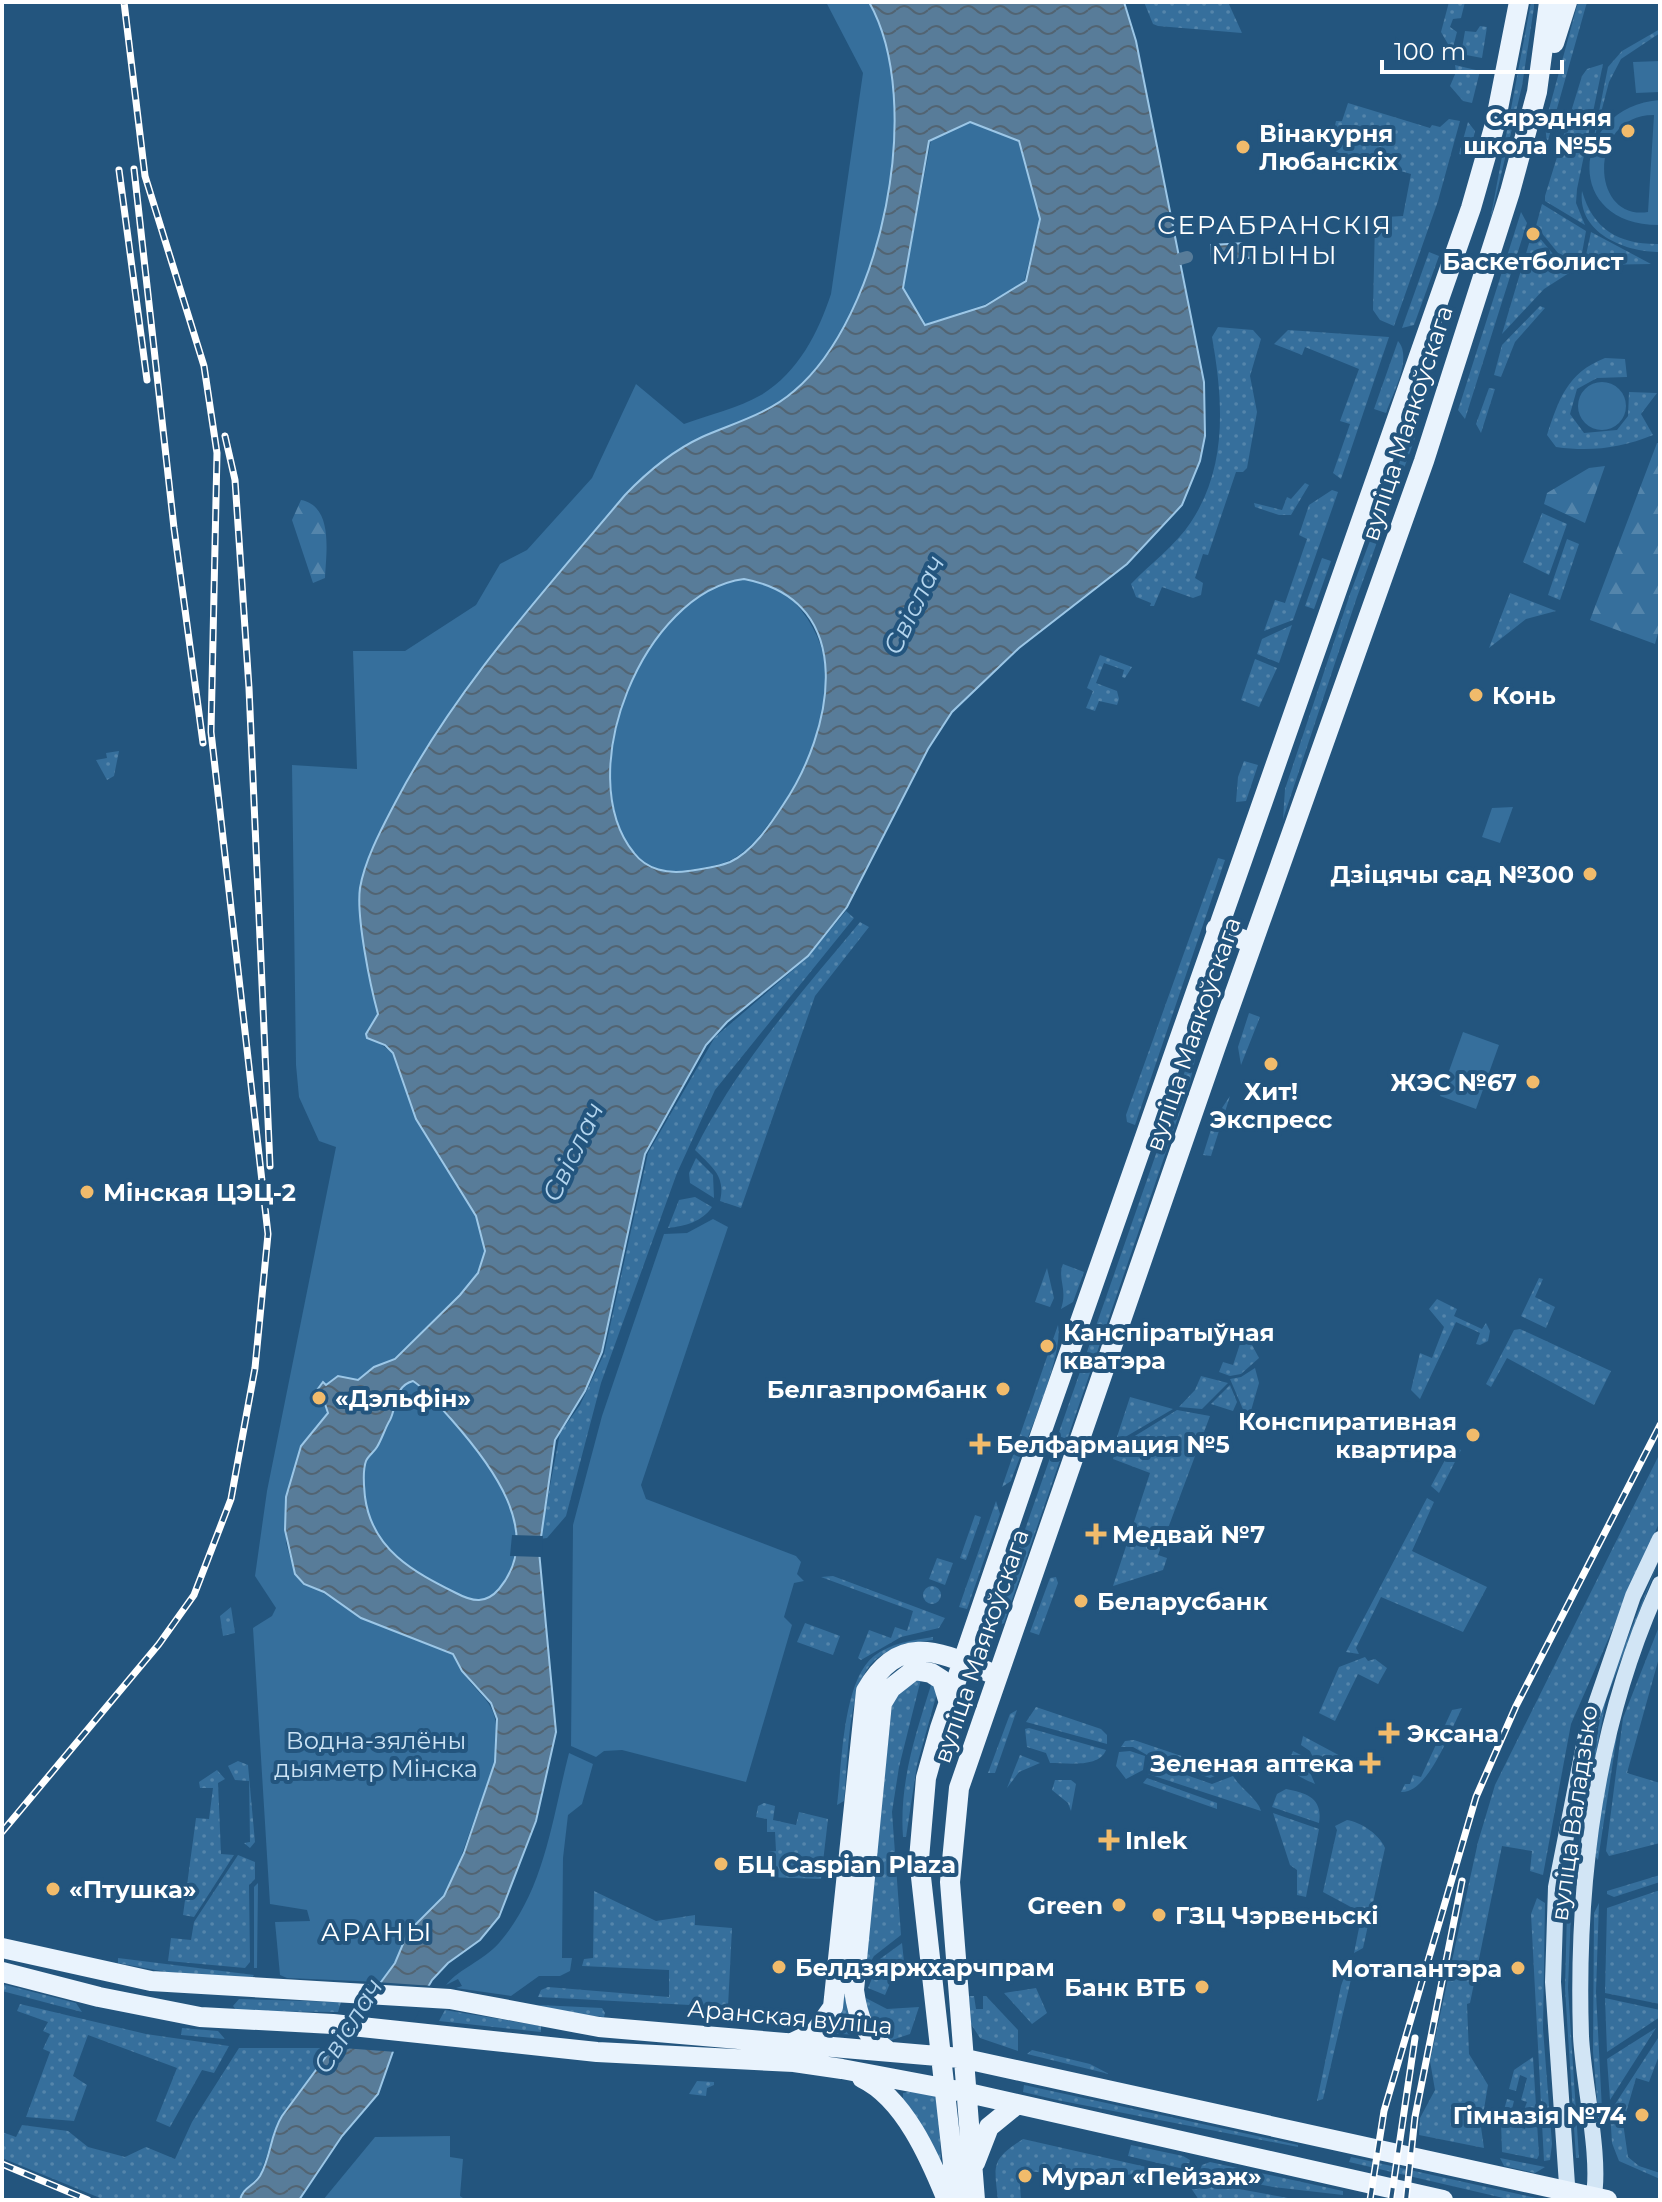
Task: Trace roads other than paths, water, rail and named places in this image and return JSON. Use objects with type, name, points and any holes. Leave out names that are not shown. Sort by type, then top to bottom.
[{"type":"main road","name":"вуліца Маякоўскага","points":[[952,2057],[950,1882],[953,1825],[959,1788],[1252,943],[1424,461],[1510,192],[1537,92],[1549,2]]},
{"type":"main road","points":[[1537,92],[1567,2]]},
{"type":"main road","name":"вуліца Маякоўскага","points":[[955,2090],[919,1859],[926,1778],[963,1662],[1216,929],[1447,279],[1495,124],[1518,5]]},
{"type":"main road","points":[[1447,279],[1478,290]]},
{"type":"main road","points":[[1216,929],[1252,943]]},
{"type":"main road","name":"вуліца Валадзько","points":[[1567,2196],[1553,1982],[1556,1887],[1595,1703],[1633,1596],[1660,1539]]},
{"type":"main road","name":"вуліца Валадзько","points":[[1598,2199],[1582,2054],[1579,1961],[1583,1883],[1616,1695],[1660,1584]]},
{"type":"main road","points":[[794,2042],[815,2032],[833,2007],[866,1691],[877,1670],[909,1652],[927,1650],[996,1675]]},
{"type":"main road","points":[[889,2051],[863,2028],[857,2016],[854,1990],[882,1703],[891,1688],[914,1670],[931,1673],[942,1680],[949,1703]]},
{"type":"main road","name":"Аранская вуліца","points":[[2,1948],[151,1981],[450,1999],[599,2027],[952,2057],[1567,2196],[1598,2199]]},
{"type":"main road","name":"Аранская вуліца","points":[[2,1972],[166,2012],[240,2021],[333,2024],[597,2052],[794,2062],[842,2069],[955,2090],[1443,2200]]},
{"type":"main road","points":[[842,2069],[869,2081],[893,2102],[937,2176],[947,2200]]},
{"type":"main road","points":[[955,2090],[975,2200]]},
{"type":"main road","points":[[955,2090],[957,2200]]},
{"type":"main road","points":[[972,2175],[989,2127],[1016,2105]]},
{"type":"main road","points":[[1313,2171],[1321,2139]]},
{"type":"water","name":"Свіслач","points":[[869,2],[1124,2],[1136,41],[1204,382],[1205,436],[1200,461],[1182,505],[1127,564],[1019,648],[952,712],[928,749],[847,907],[808,956],[727,1022],[706,1045],[645,1154],[602,1352],[585,1391],[555,1440],[539,1551],[556,1732],[536,1821],[499,1917],[480,1940],[448,1963],[432,1980],[396,2043],[378,2094],[342,2136],[299,2200],[240,2200],[243,2192],[260,2176],[282,2116],[395,1963],[408,1932],[444,1896],[464,1853],[495,1762],[497,1719],[491,1703],[462,1671],[453,1654],[361,1618],[324,1592],[304,1584],[295,1574],[285,1530],[286,1497],[301,1446],[328,1413],[325,1404],[314,1394],[323,1382],[326,1385],[338,1376],[358,1380],[374,1367],[395,1359],[460,1295],[478,1273],[485,1251],[476,1216],[416,1119],[393,1053],[385,1045],[367,1038],[366,1034],[378,1014],[362,933],[359,900],[362,877],[374,844],[395,803],[445,720],[501,643],[625,495],[671,455],[784,399],[825,357],[851,313],[871,262],[886,206],[894,150],[894,95],[886,44]],"holes":[[[970,122],[1019,141],[1040,219],[1026,281],[985,306],[925,325],[903,288],[929,141]],[[744,579],[781,592],[806,613],[821,641],[826,673],[823,708],[800,776],[778,813],[753,845],[725,864],[673,872],[652,867],[639,859],[616,819],[610,779],[614,735],[628,691],[648,651],[676,616],[708,591]],[[413,1381],[451,1419],[481,1456],[507,1499],[517,1545],[512,1567],[499,1589],[484,1599],[462,1596],[425,1577],[397,1557],[376,1531],[369,1515],[364,1488],[365,1465],[380,1441],[399,1392]]]},
{"type":"water","points":[[1246,243],[1255,249],[1254,257],[1212,263],[1211,245]]},
{"type":"waterway","points":[[1180,259],[1187,257]]},
{"type":"railway","points":[[2,1832],[159,1644],[194,1595],[231,1499],[255,1368],[268,1234],[211,732],[217,453],[204,366],[145,176],[124,2]]},
{"type":"railway","points":[[134,169],[174,528],[203,743]]},
{"type":"railway","points":[[119,170],[147,380]]},
{"type":"railway","points":[[225,436],[235,480],[249,688],[270,1166]]},
{"type":"railway","points":[[1370,2200],[1384,2111],[1476,1797],[1516,1706],[1660,1425]]},
{"type":"railway","points":[[1406,2200],[1415,2117],[1462,1881]]},
{"type":"railway","points":[[1391,2200],[1415,2038]]},
{"type":"railway","points":[[2,2164],[88,2200]]},
{"type":"place","name":"Сярэдняя школа №55","points":[[1628,131]]},
{"type":"place","name":"Вінакурня Любанскіх","points":[[1243,147]]},
{"type":"place","name":"Баскетболист","points":[[1533,234]]},
{"type":"place","name":"Конь","points":[[1476,695]]},
{"type":"place","name":"Дзіцячы сад №300","points":[[1590,874]]},
{"type":"place","name":"Хит! Экспресс","points":[[1271,1064]]},
{"type":"place","name":"ЖЭС №67","points":[[1533,1082]]},
{"type":"place","name":"Мінская ЦЭЦ-2","points":[[87,1192]]},
{"type":"place","name":"Канспіратыўная кватэра","points":[[1047,1346]]},
{"type":"place","name":"Белгазпромбанк","points":[[1003,1389]]},
{"type":"place","name":"«Дэльфін»","points":[[319,1398]]},
{"type":"place","name":"Конспиративная квартира","points":[[1473,1435]]},
{"type":"place","name":"Белфармация №5","points":[[980,1444]]},
{"type":"place","name":"Медвай №7","points":[[1096,1534]]},
{"type":"place","name":"Беларусбанк","points":[[1081,1601]]},
{"type":"place","name":"Эксана","points":[[1389,1733]]},
{"type":"place","name":"Зеленая аптека","points":[[1370,1763]]},
{"type":"place","name":"Inlek","points":[[1109,1840]]},
{"type":"place","name":"БЦ Caspian Plaza","points":[[721,1864]]},
{"type":"place","name":"«Птушка»","points":[[53,1889]]},
{"type":"place","name":"Green","points":[[1119,1905]]},
{"type":"place","name":"ГЗЦ Чэрвеньскі","points":[[1159,1915]]},
{"type":"place","name":"Белдзяржхарчпрам","points":[[779,1967]]},
{"type":"place","name":"Мотапантэра","points":[[1518,1968]]},
{"type":"place","name":"Банк ВТБ","points":[[1202,1987]]},
{"type":"place","name":"Гімназія №74","points":[[1642,2115]]},
{"type":"place","name":"Мурал «Пейзаж»","points":[[1025,2176]]},
{"type":"district","name":"СЕРАБРАНСКІЯ МЛЫНЫ","points":[[1275,240]]},
{"type":"district","name":"АРАНЫ","points":[[377,1932]]},
{"type":"park label","name":"Водна-зялёны дыяметр Мінска","points":[[376,1754]]}]
